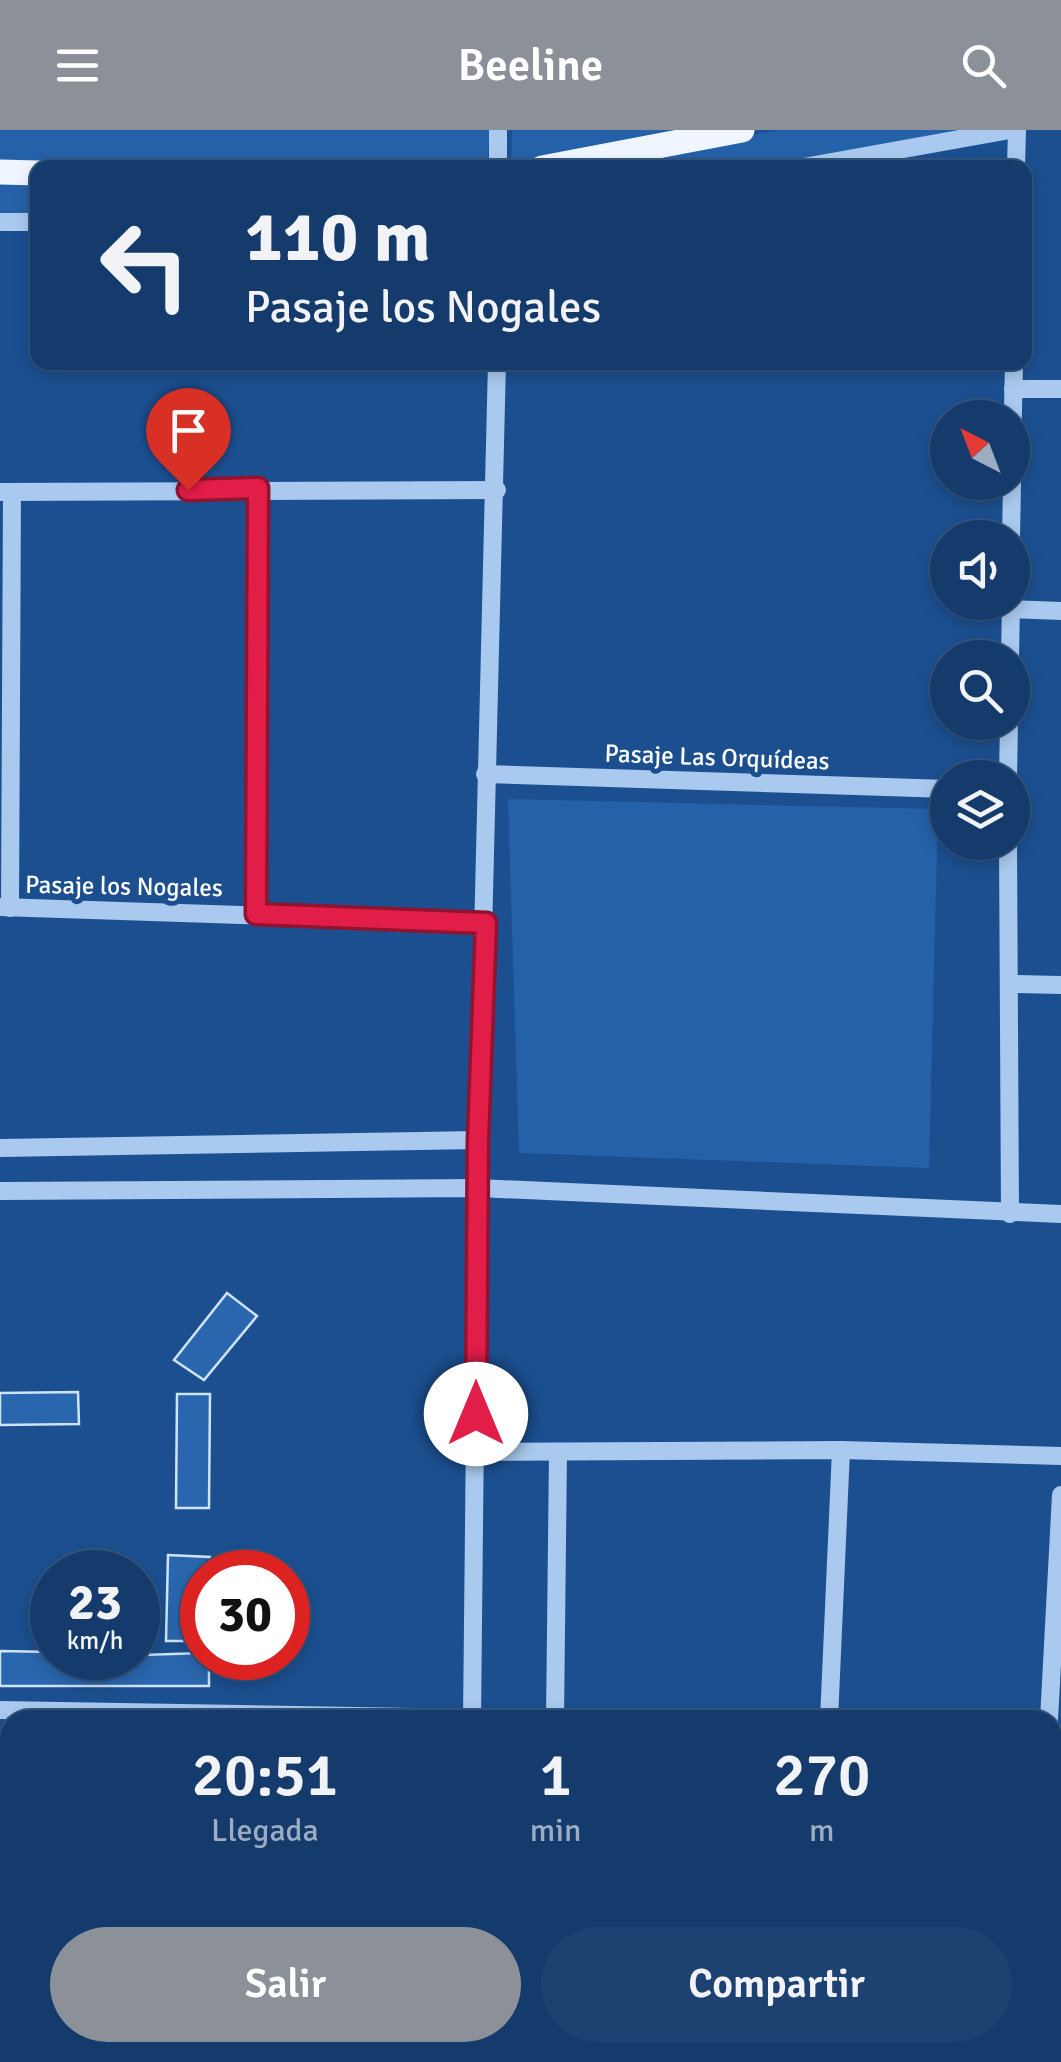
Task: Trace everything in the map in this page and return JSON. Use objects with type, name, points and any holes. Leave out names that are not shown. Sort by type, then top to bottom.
[{"type":"main road","points":[[584,160],[742,130]]},
{"type":"main road","points":[[0,172],[30,173]]},
{"type":"street","points":[[498,130],[498,160]]},
{"type":"street","points":[[843,160],[1013,130],[1015,160]]},
{"type":"street","points":[[0,222],[30,222]]},
{"type":"street","points":[[472,1710],[478,1140],[497,370]]},
{"type":"street","points":[[1013,400],[1014,370]]},
{"type":"street","points":[[1013,389],[1061,390]]},
{"type":"street","points":[[256,914],[258,488]]},
{"type":"street","points":[[5,908],[6,492],[497,490]]},
{"type":"street","points":[[1030,608],[1061,611]]},
{"type":"street","name":"Pasaje Las Orquídeas","points":[[485,774],[930,789]]},
{"type":"street","points":[[1008,860],[1010,1214]]},
{"type":"street","name":"Pasaje los Nogales","points":[[5,908],[486,923]]},
{"type":"street","points":[[1011,984],[1061,986]]},
{"type":"street","points":[[0,1148],[478,1140]]},
{"type":"street","points":[[0,1191],[478,1188],[1061,1214]]},
{"type":"street","points":[[476,1452],[842,1450],[1061,1456]]},
{"type":"street","points":[[829,1710],[842,1450]]},
{"type":"street","points":[[555,1710],[558,1452]]},
{"type":"street","points":[[1050,1710],[1061,1495]]},
{"type":"shaded area","points":[[0,130],[489,130],[488,160],[30,160],[30,167],[0,167]]},
{"type":"shaded area","points":[[512,130],[708,130],[548,160],[511,160]]},
{"type":"shaded area","points":[[779,130],[963,130],[795,160],[621,160]]},
{"type":"shaded area","points":[[0,179],[30,180],[30,217],[0,217]]},
{"type":"shaded area","points":[[508,799],[930,809],[930,860],[937,860],[929,1168],[519,1153]]},
{"type":"building","points":[[227,1293],[257,1316],[204,1380],[174,1360]]},
{"type":"building","points":[[78,1392],[79,1424],[0,1425],[0,1393]]},
{"type":"building","points":[[177,1394],[210,1394],[209,1508],[176,1508]]},
{"type":"building","points":[[168,1555],[180,1556],[180,1641],[166,1641]]},
{"type":"building","points":[[0,1651],[30,1652],[30,1680],[160,1680],[160,1654],[180,1654],[180,1680],[209,1680],[209,1686],[0,1686]]},
{"type":"route","points":[[188,490],[258,488],[256,914],[486,923],[478,1140],[476,1414]]}]
